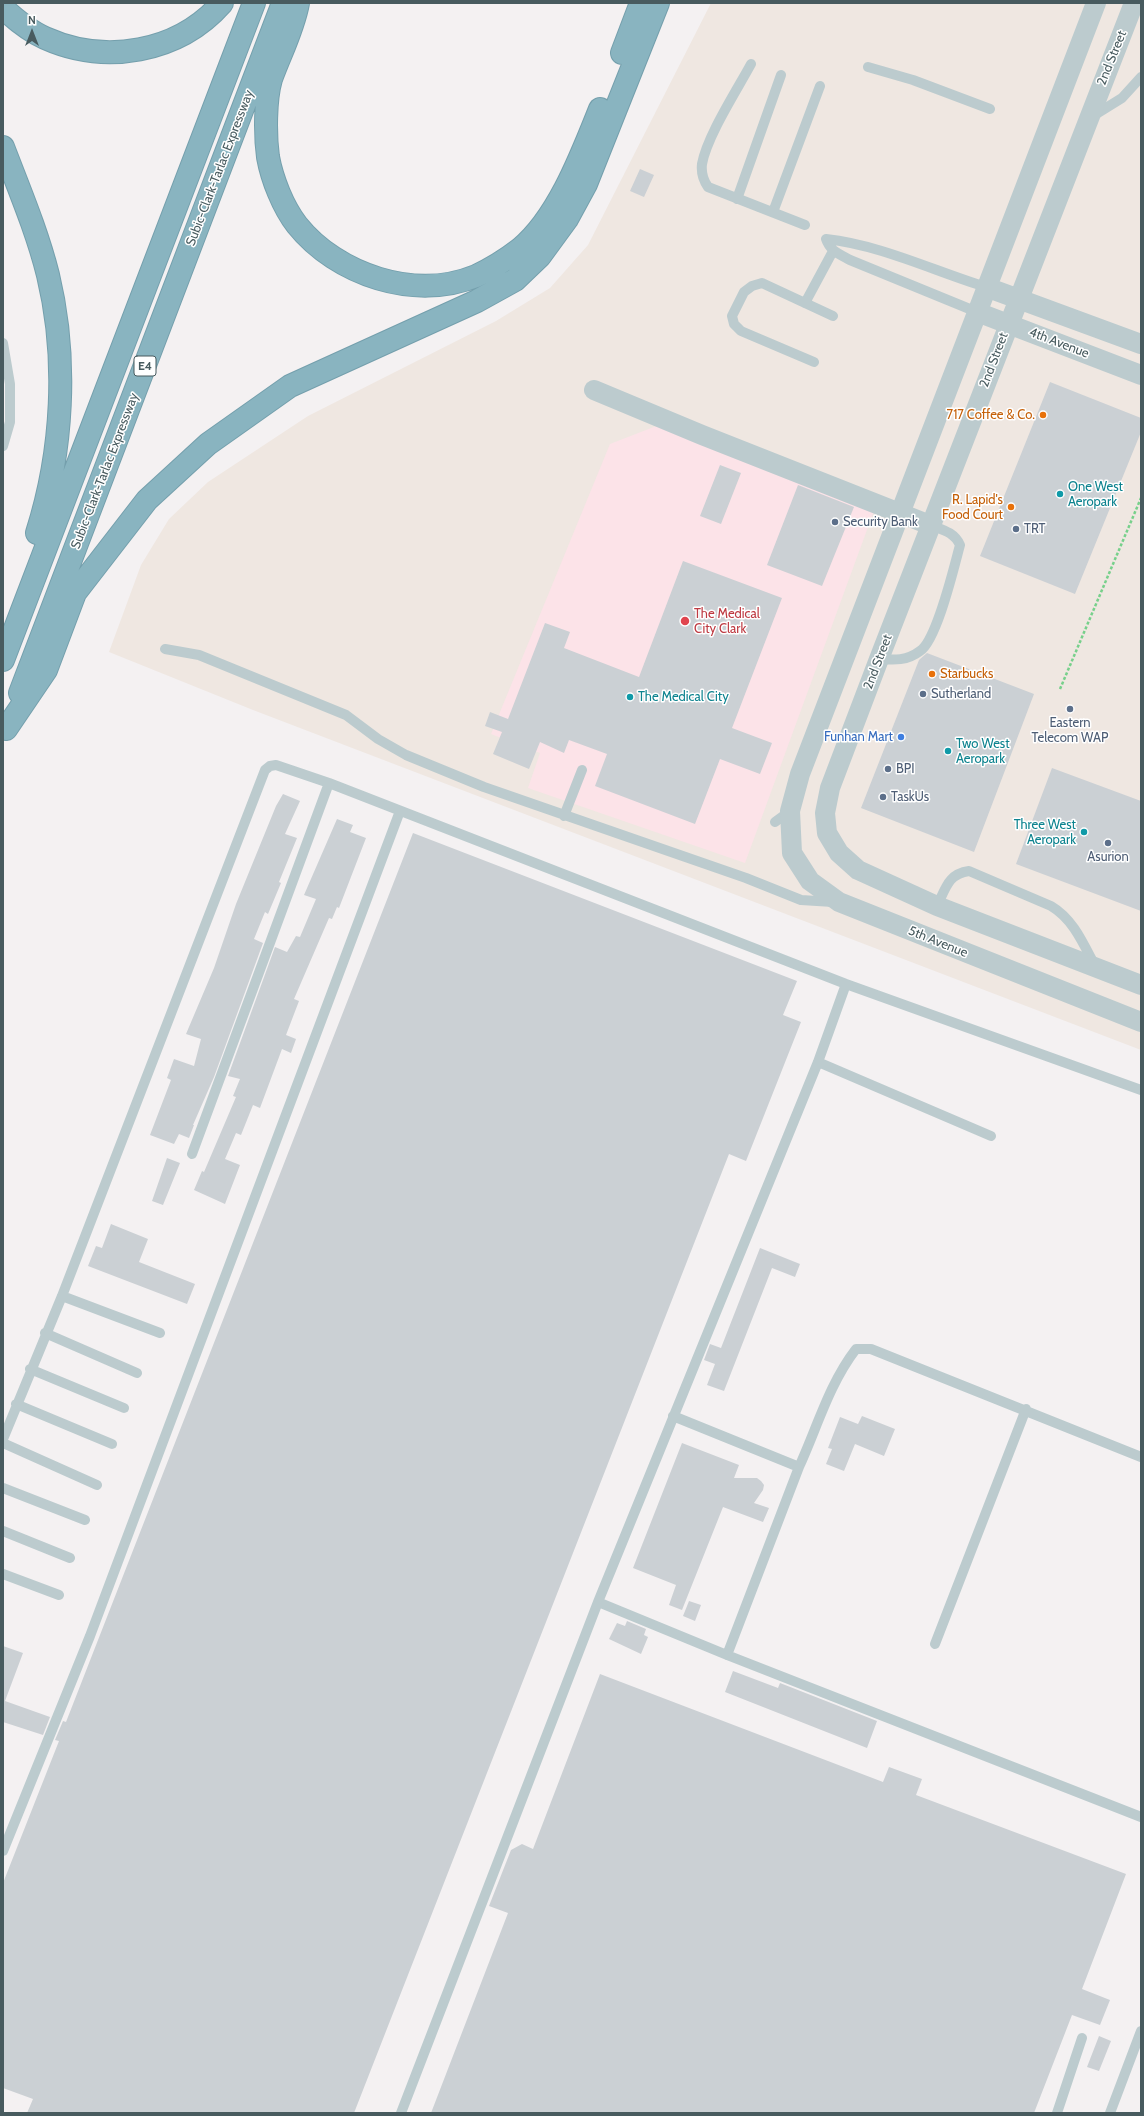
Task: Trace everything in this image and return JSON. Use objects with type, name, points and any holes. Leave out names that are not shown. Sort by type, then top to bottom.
[{"type":"highway","points":[[3,8],[28,28],[58,43],[90,51],[120,53],[137,51],[168,41],[196,26],[222,3]]},
{"type":"highway","name":"E4","points":[[3,660],[254,3]]},
{"type":"highway","name":"Subic-Clark-Tarlac Expressway","points":[[4,733],[282,3]]},
{"type":"highway","points":[[298,3],[295,17],[271,81],[266,121],[268,157],[280,195],[297,225],[318,245],[344,264],[368,276],[398,283],[427,284],[454,282],[476,276],[521,248],[551,214],[575,169],[641,3]]},
{"type":"highway","points":[[4,733],[46,670],[75,593],[147,500],[208,444],[290,386],[477,301],[514,280],[540,256],[567,219],[586,184],[658,3]]},
{"type":"highway","points":[[3,146],[25,205],[48,275],[57,336],[60,397],[57,438],[46,501],[35,541],[3,634]]},
{"type":"street","points":[[879,659],[848,648],[1096,3]]},
{"type":"street","name":"2nd Street","points":[[937,906],[858,870],[839,853],[827,834],[825,813],[830,788],[1008,323],[1134,3]]},
{"type":"street","name":"4th Avenue","points":[[986,287],[1141,344]]},
{"type":"street","name":"4th Avenue","points":[[977,312],[1141,375]]},
{"type":"street","points":[[594,390],[930,525]]},
{"type":"street","name":"5th Avenue","points":[[848,648],[800,774],[782,816],[792,853],[810,881],[839,902],[1141,1022]]},
{"type":"street","points":[[937,906],[1141,985]]},
{"type":"lane","points":[[751,64],[711,141],[702,165],[702,179],[708,187],[805,225]]},
{"type":"lane","points":[[868,67],[913,80],[990,109]]},
{"type":"lane","points":[[737,198],[781,75]]},
{"type":"lane","points":[[1088,119],[1122,98],[1141,77]]},
{"type":"lane","points":[[773,212],[820,86]]},
{"type":"lane","points":[[977,312],[850,260],[833,251],[826,239],[890,254],[986,287]]},
{"type":"lane","points":[[850,260],[852,244]]},
{"type":"lane","points":[[805,303],[833,251]]},
{"type":"lane","points":[[814,362],[741,331],[734,324],[732,316],[744,292],[752,286],[762,283],[834,316]]},
{"type":"lane","points":[[3,343],[10,384],[10,422],[3,446]]},
{"type":"lane","points":[[879,659],[902,660],[921,651],[930,642],[948,591],[960,545],[957,538],[949,532],[930,525]]},
{"type":"lane","points":[[165,649],[199,655],[346,715],[378,739],[406,755],[484,787],[746,878],[801,900],[839,902]]},
{"type":"lane","points":[[3,1439],[30,1369],[62,1296],[265,770],[270,766],[276,765],[329,783],[846,984],[1141,1090]]},
{"type":"lane","points":[[564,816],[582,770]]},
{"type":"lane","points":[[192,1154],[329,783]]},
{"type":"lane","points":[[3,1851],[92,1629],[400,811]]},
{"type":"lane","points":[[937,906],[952,877],[969,871],[1051,906],[1062,913],[1071,922],[1097,968]]},
{"type":"lane","points":[[401,2113],[598,1602],[818,1062],[846,984]]},
{"type":"lane","points":[[818,1062],[991,1136]]},
{"type":"lane","points":[[62,1296],[160,1333]]},
{"type":"lane","points":[[45,1334],[137,1373]]},
{"type":"lane","points":[[726,1655],[799,1467],[816,1429],[822,1408],[848,1359],[856,1349],[871,1348],[1141,1456]]},
{"type":"lane","points":[[30,1369],[124,1408]]},
{"type":"lane","points":[[16,1404],[112,1444]]},
{"type":"lane","points":[[935,1644],[1026,1409]]},
{"type":"lane","points":[[673,1416],[799,1467]]},
{"type":"lane","points":[[3,1443],[97,1485]]},
{"type":"lane","points":[[3,1488],[85,1520]]},
{"type":"lane","points":[[3,1531],[70,1558]]},
{"type":"lane","points":[[3,1574],[59,1596]]},
{"type":"lane","points":[[598,1602],[726,1655],[1141,1817]]},
{"type":"lane","points":[[1110,2113],[1141,2031]]},
{"type":"lane","points":[[1057,2113],[1082,2038]]},
{"type":"path","points":[[1060,689],[1141,498]]},
{"type":"shaded area","points":[[711,3],[1141,3],[1141,1050],[253,710],[109,652],[141,565],[169,519],[208,482],[308,416],[496,321],[550,288],[588,245]]},
{"type":"shaded area","name":"The Medical City Clark","points":[[659,425],[875,508],[745,863],[528,788],[540,753],[491,734],[610,444]]},
{"type":"building","points":[[640,169],[654,175],[644,197],[630,191]]},
{"type":"building","name":"One West Aeropark","points":[[1050,382],[1141,418],[1141,432],[1075,594],[980,556]]},
{"type":"building","points":[[720,465],[741,473],[721,524],[700,516]]},
{"type":"building","points":[[798,485],[854,507],[822,586],[767,565]]},
{"type":"building","name":"The Medical City","points":[[683,561],[782,598],[732,728],[772,743],[760,774],[720,759],[695,824],[595,786],[607,754],[569,740],[564,753],[540,742],[529,769],[493,754],[502,732],[485,726],[490,712],[508,719],[545,623],[570,632],[564,648],[639,677]]},
{"type":"building","name":"Two West Aeropark","points":[[927,653],[1034,694],[974,852],[861,808],[919,660]]},
{"type":"building","name":"Three West Aeropark","points":[[1052,768],[1141,801],[1141,911],[1016,864]]},
{"type":"building","points":[[283,794],[300,801],[285,834],[297,838],[268,914],[265,912],[254,939],[263,943],[214,1077],[193,1125],[189,1138],[179,1134],[174,1144],[150,1135],[171,1080],[167,1078],[174,1059],[194,1066],[201,1039],[186,1034],[214,968],[236,904],[276,806]]},
{"type":"building","points":[[337,819],[353,825],[350,832],[366,838],[339,908],[337,907],[332,919],[329,918],[294,999],[299,1001],[286,1035],[296,1039],[291,1053],[282,1049],[260,1108],[253,1105],[241,1135],[236,1133],[225,1159],[240,1165],[225,1204],[194,1190],[202,1171],[204,1172],[236,1097],[233,1096],[240,1079],[228,1076],[275,947],[287,952],[296,936],[300,937],[316,899],[304,895]]},
{"type":"building","points":[[413,833],[797,981],[783,1015],[801,1022],[746,1161],[729,1154],[354,2113],[27,2113],[33,2099],[3,2088],[3,1883],[59,1741],[55,1740],[63,1721],[66,1722]]},
{"type":"building","points":[[167,1158],[180,1163],[163,1205],[152,1201]]},
{"type":"building","points":[[111,1224],[148,1239],[139,1262],[195,1284],[187,1304],[88,1266],[96,1246],[102,1248]]},
{"type":"building","points":[[760,1248],[800,1264],[795,1277],[772,1268],[724,1391],[707,1385],[715,1364],[704,1360],[710,1344],[721,1348]]},
{"type":"building","points":[[862,1416],[895,1429],[884,1456],[855,1444],[844,1471],[826,1464],[832,1449],[828,1448],[840,1417],[858,1424]]},
{"type":"building","points":[[682,1443],[739,1465],[734,1478],[757,1478],[764,1485],[763,1490],[754,1503],[769,1508],[763,1522],[723,1507],[682,1610],[669,1605],[676,1585],[633,1568]]},
{"type":"building","points":[[689,1601],[701,1605],[695,1621],[683,1616]]},
{"type":"building","points":[[627,1621],[646,1629],[644,1635],[648,1637],[641,1654],[609,1639],[617,1623],[625,1626]]},
{"type":"building","points":[[3,1646],[23,1653],[5,1701],[50,1717],[43,1735],[3,1722]]},
{"type":"building","points":[[733,1671],[778,1688],[780,1683],[877,1721],[867,1748],[725,1692]]},
{"type":"building","points":[[600,1674],[883,1782],[889,1767],[922,1779],[916,1795],[1126,1874],[1082,1989],[1110,2000],[1100,2025],[1072,2015],[1034,2113],[431,2113],[508,1913],[489,1906],[511,1850],[522,1844],[533,1849]]},
{"type":"building","points":[[1099,2036],[1111,2041],[1099,2071],[1087,2067]]},
{"type":"place","name":"717 Coffee & Co.","points":[[1043,415]]},
{"type":"place","name":"One West Aeropark","points":[[1060,494]]},
{"type":"place","name":"R. Lapid's Food Court","points":[[1011,507]]},
{"type":"place","name":"Security Bank","points":[[835,522]]},
{"type":"place","name":"TRT","points":[[1016,529]]},
{"type":"place","name":"The Medical City Clark","points":[[685,621]]},
{"type":"place","name":"Starbucks","points":[[932,674]]},
{"type":"place","name":"Sutherland","points":[[923,694]]},
{"type":"place","name":"The Medical City","points":[[630,697]]},
{"type":"place","name":"Eastern Telecom WAP","points":[[1070,709]]},
{"type":"place","name":"Funhan Mart","points":[[901,737]]},
{"type":"place","name":"Two West Aeropark","points":[[948,751]]},
{"type":"place","name":"BPI","points":[[888,769]]},
{"type":"place","name":"TaskUs","points":[[883,797]]},
{"type":"place","name":"Three West Aeropark","points":[[1084,832]]},
{"type":"place","name":"Asurion","points":[[1108,843]]}]
